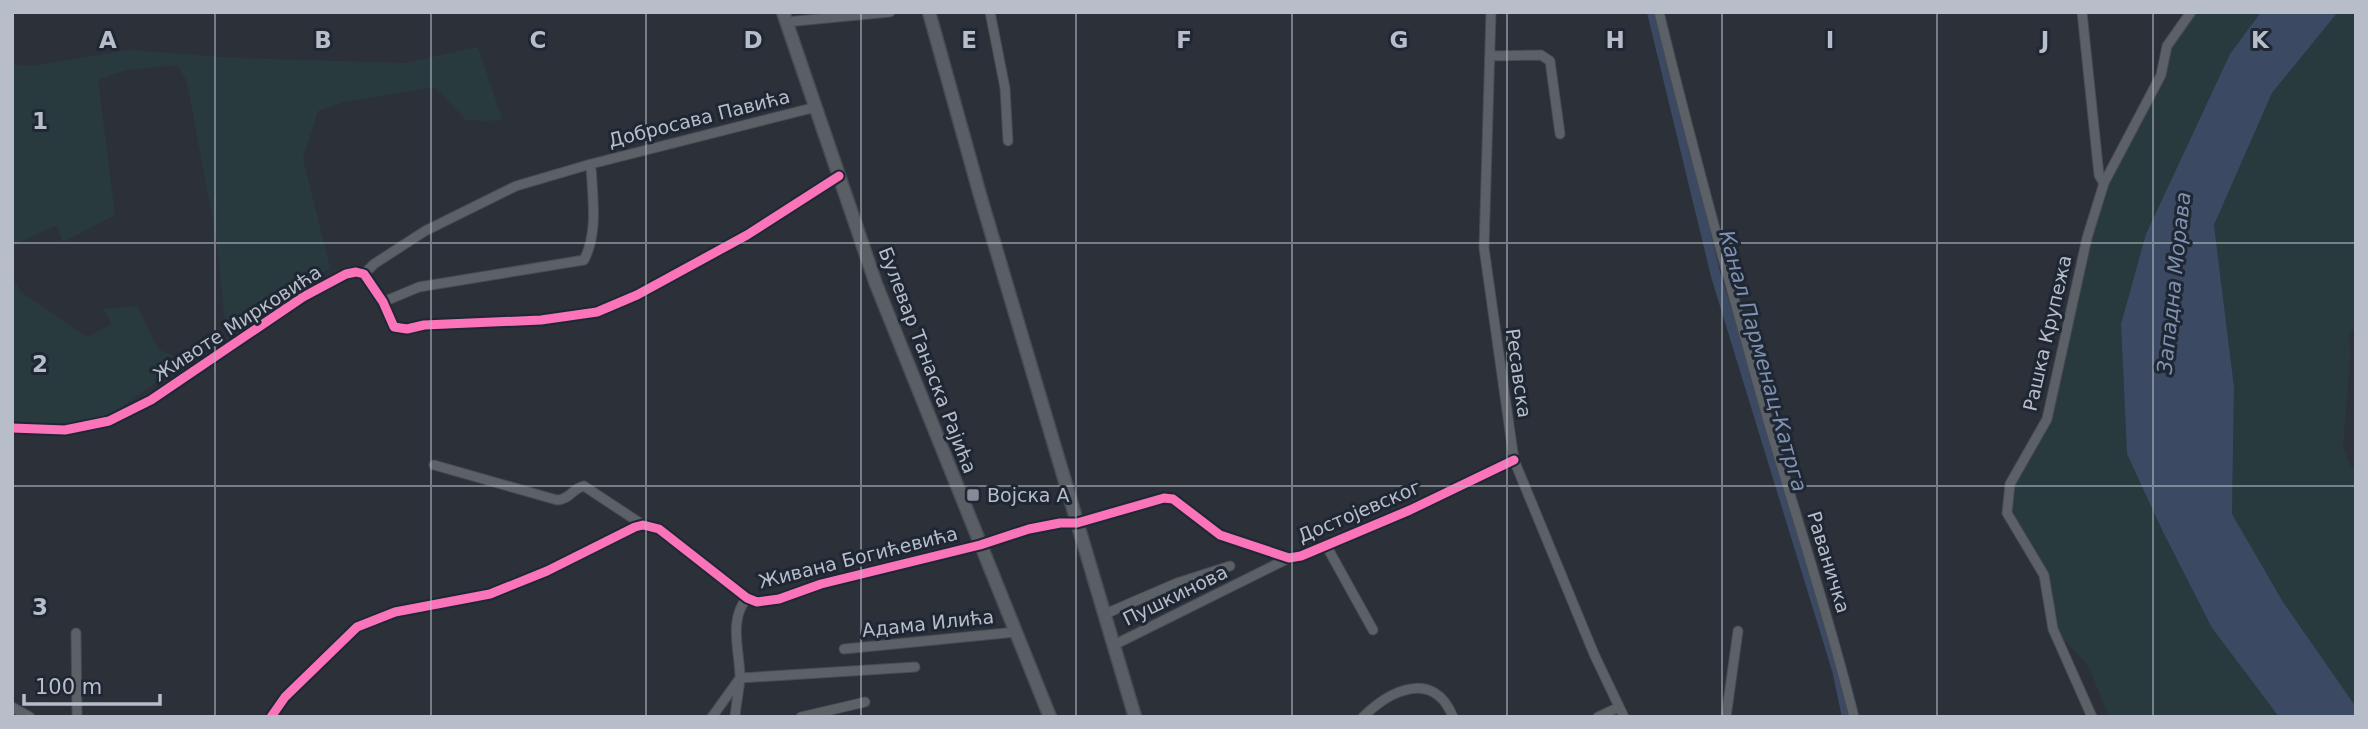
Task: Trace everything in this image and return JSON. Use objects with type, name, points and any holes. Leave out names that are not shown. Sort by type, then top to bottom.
[{"type":"main road","points":[[929,12],[979,195],[1135,717]]},
{"type":"main road","name":"Булевар Танаска Рајића","points":[[785,17],[876,284],[1050,717]]},
{"type":"street","points":[[785,17],[890,12]]},
{"type":"street","points":[[990,12],[1005,88],[1008,141]]},
{"type":"street","name":"Ресавска","points":[[1491,12],[1483,248],[1514,460],[1594,654],[1624,717]]},
{"type":"street","name":"Раваничка","points":[[1659,12],[1684,117],[1854,717]]},
{"type":"street","points":[[2082,12],[2099,175],[2104,183]]},
{"type":"street","name":"Рашка Крупежа","points":[[2092,717],[2053,629],[2043,575],[2007,513],[2010,484],[2047,419],[2087,238],[2104,183],[2161,75],[2167,46],[2191,12]]},
{"type":"street","points":[[1490,56],[1541,55],[1550,61],[1560,134]]},
{"type":"street","name":"Добросава Павића","points":[[363,274],[374,264],[425,232],[516,186],[816,107]]},
{"type":"street","name":"Добросава Павића","points":[[383,302],[419,286],[584,260],[590,247],[593,226],[592,164]]},
{"type":"street","points":[[363,274],[383,302],[394,327],[400,329],[424,325],[541,320],[597,312],[637,295],[747,235],[839,176]]},
{"type":"street","name":"Животе Мирковића","points":[[12,428],[65,430],[109,421],[151,400],[303,297],[346,274],[363,274]]},
{"type":"street","name":"Достојевског","points":[[980,545],[1029,529],[1060,523],[1077,523],[1164,498],[1173,499],[1220,535],[1289,558],[1327,547],[1514,460]]},
{"type":"street","name":"Живана Богићевића","points":[[434,464],[557,500],[564,500],[577,488],[584,486],[643,525],[659,529],[747,598],[757,602],[779,599],[821,584],[980,545]]},
{"type":"street","points":[[271,717],[285,697],[357,626],[395,612],[490,594],[547,571],[643,525]]},
{"type":"street","points":[[1327,547],[1373,630]]},
{"type":"street","name":"Пушкинова","points":[[1114,645],[1289,558]]},
{"type":"street","points":[[1105,614],[1177,583],[1230,566]]},
{"type":"street","points":[[736,717],[740,678],[736,627],[740,606],[747,598]]},
{"type":"street","points":[[1726,717],[1738,631]]},
{"type":"street","name":"Адама Илића","points":[[844,649],[1016,632]]},
{"type":"street","points":[[76,633],[77,717]]},
{"type":"street","points":[[740,678],[915,667]]},
{"type":"street","points":[[712,717],[740,678]]},
{"type":"street","points":[[1363,717],[1379,702],[1404,690],[1420,688],[1434,691],[1449,707],[1453,717]]},
{"type":"street","points":[[801,717],[865,702]]},
{"type":"street","points":[[12,707],[30,717]]},
{"type":"street","points":[[1598,717],[1619,707]]},
{"type":"shaded area","points":[[2191,12],[2261,12],[2230,54],[2146,234],[2121,324],[2127,454],[2212,628],[2279,717],[2109,717],[2088,665],[2053,629],[2044,575],[2007,513],[2010,484],[2047,419],[2104,183],[2161,75],[2167,46]]},
{"type":"shaded area","points":[[2338,12],[2356,12],[2356,330],[2349,331],[2350,356],[2343,446],[2350,467],[2356,469],[2356,707],[2283,602],[2232,514],[2234,387],[2214,225],[2272,93]]},
{"type":"shaded area","points":[[478,47],[502,119],[466,120],[435,87],[344,102],[318,111],[303,159],[330,268],[226,334],[217,242],[187,82],[178,65],[126,70],[98,80],[115,215],[63,242],[57,225],[12,246],[12,64],[32,66],[130,50],[235,58],[405,63]]},
{"type":"shaded area","points":[[12,276],[21,292],[87,337],[112,324],[103,309],[137,306],[158,349],[185,362],[112,414],[66,425],[12,421]]},
{"type":"water","name":"Западна Морава","points":[[2261,12],[2338,12],[2272,93],[2214,225],[2234,387],[2232,514],[2283,602],[2356,707],[2356,717],[2279,717],[2212,628],[2127,454],[2121,324],[2146,234],[2230,54]]},
{"type":"waterway","name":"Канал Парменац-Катрга","points":[[1652,12],[1716,276],[1837,670],[1847,717]]},
{"type":"cycle path","points":[[12,428],[65,430],[109,421],[151,400],[303,297],[346,274],[356,272],[364,274],[383,302],[394,327],[407,329],[424,325],[541,320],[597,312],[637,295],[747,235],[839,176]]},
{"type":"cycle path","points":[[271,717],[285,697],[357,627],[395,612],[490,594],[547,571],[643,525],[659,529],[747,598],[757,602],[779,599],[821,584],[980,545],[1029,529],[1060,523],[1077,523],[1164,498],[1173,499],[1220,535],[1289,558],[1301,556],[1410,510],[1514,460]]},
{"type":"place","name":"Војска А","points":[[973,495]]}]
